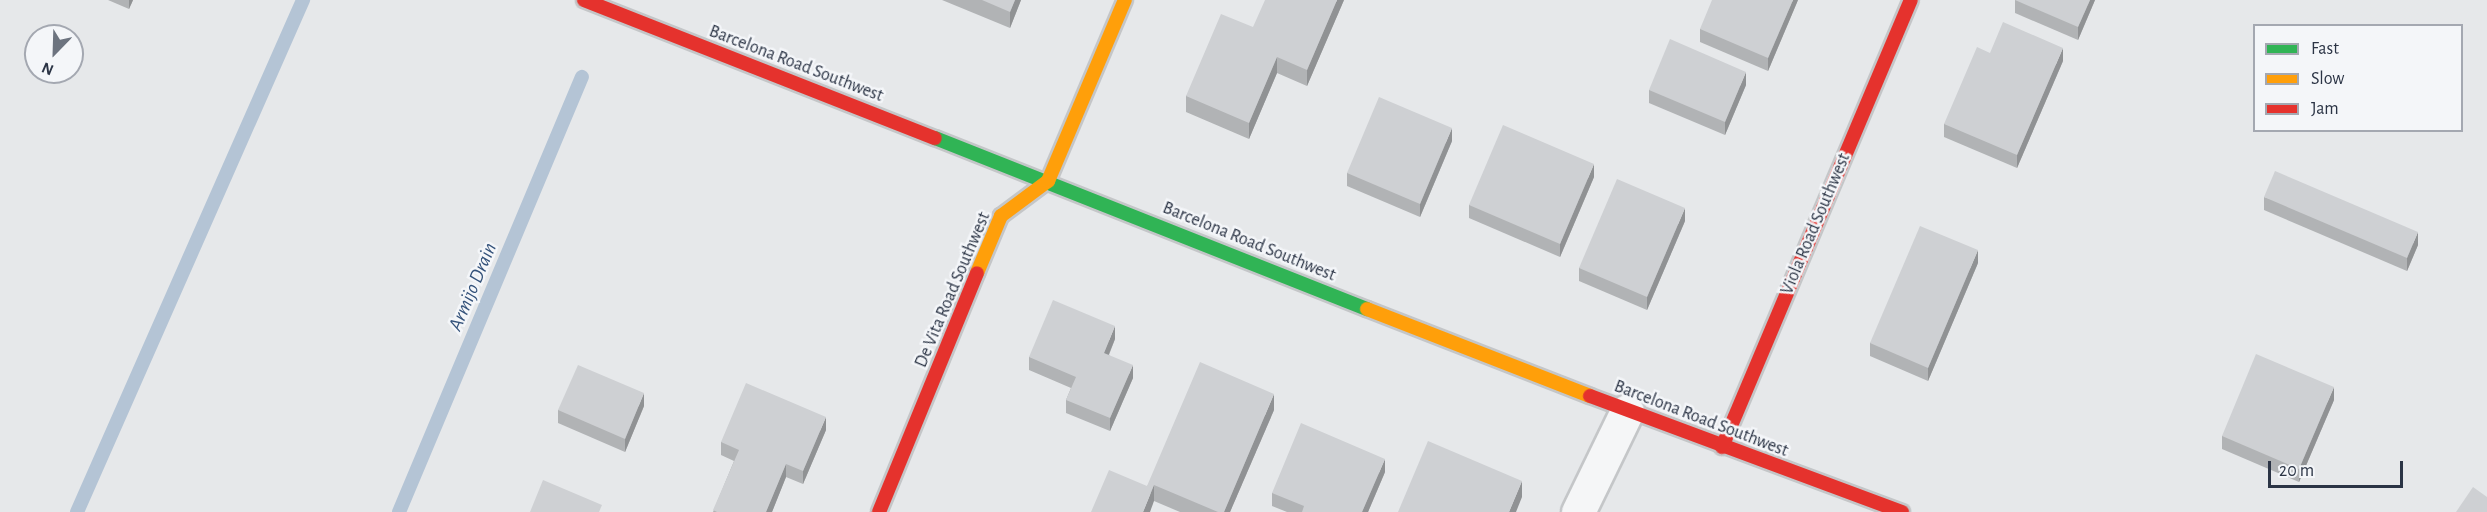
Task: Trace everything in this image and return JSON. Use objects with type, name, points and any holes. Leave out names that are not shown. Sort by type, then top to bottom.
[{"type":"street","name":"Barcelona Road Southwest","points":[[584,0],[1627,411],[1902,512]]},
{"type":"street","points":[[1048,181],[1125,0]]},
{"type":"street","name":"Viola Road Southwest","points":[[1722,447],[1911,0]]},
{"type":"street","name":"De Vita Road Southwest","points":[[879,512],[1001,216],[1048,181]]},
{"type":"street","points":[[1578,512],[1627,411]]},
{"type":"building","points":[[982,0],[1015,0],[1010,12]]},
{"type":"building","points":[[1265,0],[1337,0],[1307,70],[1277,57],[1249,123],[1186,96],[1221,14],[1253,27]]},
{"type":"building","points":[[1712,0],[1793,0],[1768,58],[1700,29]]},
{"type":"building","points":[[2015,0],[2090,0],[2078,27]]},
{"type":"building","points":[[2003,22],[2063,48],[2017,155],[1944,124],[1977,47],[1990,53]]},
{"type":"building","points":[[1670,39],[1746,72],[1725,122],[1649,90]]},
{"type":"building","points":[[1379,97],[1452,128],[1420,204],[1347,173]]},
{"type":"building","points":[[1503,125],[1594,164],[1560,244],[1469,205]]},
{"type":"building","points":[[2275,171],[2418,232],[2407,258],[2264,197]]},
{"type":"building","points":[[1617,179],[1685,208],[1647,297],[1579,268]]},
{"type":"building","points":[[1920,226],[1978,250],[1928,368],[1870,343]]},
{"type":"building","points":[[1053,300],[1115,326],[1104,353],[1133,365],[1110,418],[1066,400],[1076,377],[1029,357]]},
{"type":"building","points":[[2256,354],[2334,387],[2299,469],[2222,436]]},
{"type":"building","points":[[1200,362],[1274,394],[1224,512],[1218,512],[1154,485],[1143,512],[1091,512],[1109,470],[1147,486]]},
{"type":"building","points":[[578,365],[644,393],[625,439],[558,410]]},
{"type":"building","points":[[746,383],[826,417],[803,471],[786,464],[766,512],[717,512],[713,510],[739,450],[721,442]]},
{"type":"building","points":[[1301,423],[1385,459],[1362,512],[1302,512],[1304,506],[1272,493]]},
{"type":"building","points":[[1428,441],[1522,481],[1509,512],[1398,512]]},
{"type":"building","points":[[543,480],[602,505],[599,512],[530,512]]},
{"type":"building","points":[[2473,487],[2487,497],[2487,512],[2456,512]]},
{"type":"waterway","points":[[77,512],[303,0]]},
{"type":"waterway","name":"Armijo Drain","points":[[399,512],[582,77]]},
{"type":"traffic: fast","points":[[935,138],[1367,309]]},
{"type":"traffic: slow","points":[[977,273],[1001,216],[1048,181],[1125,0]]},
{"type":"traffic: slow","points":[[1367,309],[1590,396]]},
{"type":"traffic: jam","points":[[584,0],[935,138]]},
{"type":"traffic: jam","points":[[1722,447],[1911,0]]},
{"type":"traffic: jam","points":[[879,512],[977,273]]},
{"type":"traffic: jam","points":[[1590,396],[1902,512]]}]
